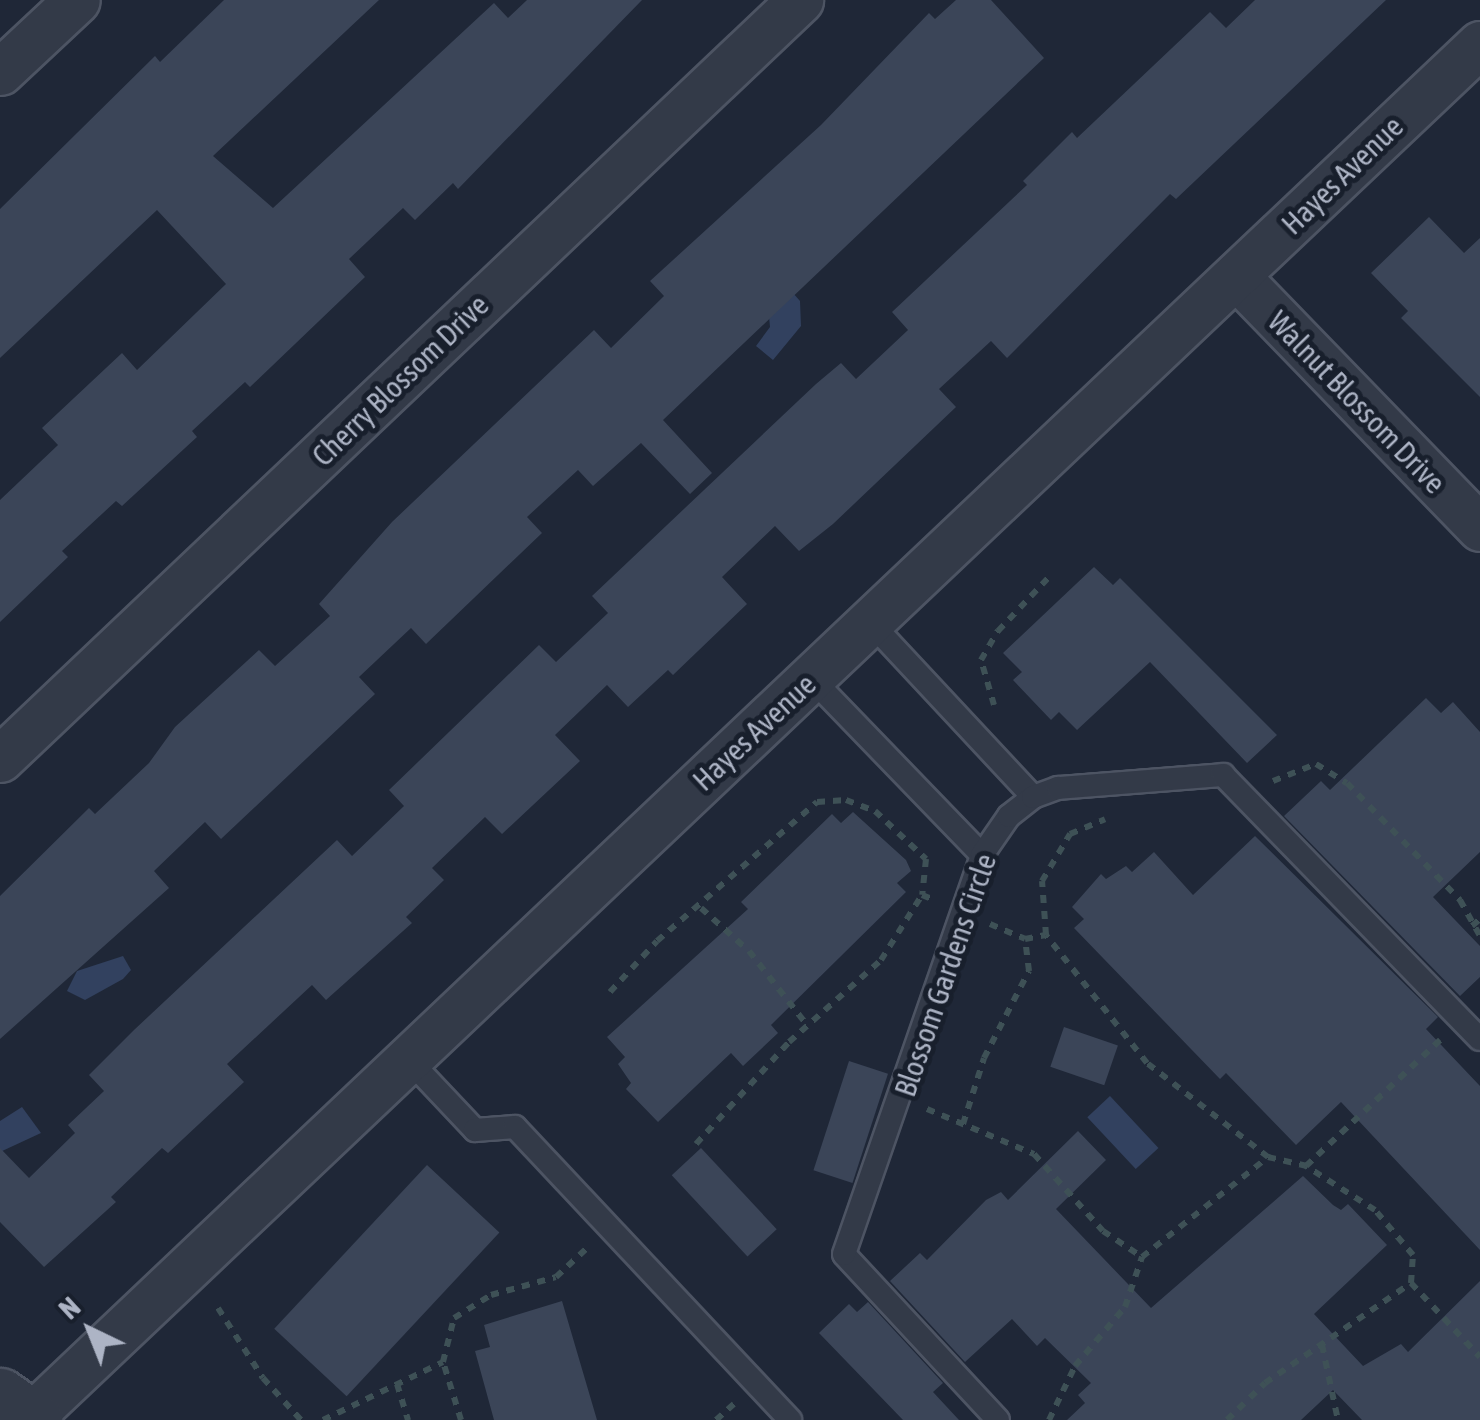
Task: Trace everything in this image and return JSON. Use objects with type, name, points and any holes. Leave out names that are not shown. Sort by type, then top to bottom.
[{"type":"street","points":[[0,72],[77,0]]},
{"type":"street","name":"Cherry Blossom Drive","points":[[0,759],[800,0]]},
{"type":"street","name":"Hayes Avenue","points":[[24,1415],[408,1059],[1480,44]]},
{"type":"street","name":"Walnut Blossom Drive","points":[[1236,276],[1480,528]]},
{"type":"lane","points":[[870,622],[1033,797],[1114,783],[1223,775],[1480,1039]]},
{"type":"lane","points":[[811,678],[982,855]]},
{"type":"lane","name":"Blossom Gardens Circle","points":[[998,1420],[844,1254],[902,1099],[982,855],[1009,816],[1033,797]]},
{"type":"lane","points":[[408,1059],[475,1130],[515,1127],[790,1420]]},
{"type":"path","points":[[997,717],[981,660],[998,631],[1050,576]]},
{"type":"path","points":[[1250,802],[1278,777],[1316,764],[1347,782],[1460,900],[1480,936]]},
{"type":"path","points":[[1114,783],[1119,813],[1070,834],[1042,881],[1046,934],[1147,1063],[1268,1157],[1306,1166],[1375,1210],[1413,1255],[1411,1283],[1480,1357]]},
{"type":"path","points":[[610,992],[657,941],[701,908],[818,802],[846,800],[875,811],[926,859],[922,895],[881,960],[807,1026],[696,1144]]},
{"type":"path","points":[[922,895],[1025,940],[1046,934]]},
{"type":"path","points":[[701,908],[749,951],[807,1026]]},
{"type":"path","points":[[1472,926],[1480,918]]},
{"type":"path","points":[[963,1124],[984,1058],[1029,970],[1025,940]]},
{"type":"path","points":[[1306,1166],[1460,1021]]},
{"type":"path","points":[[902,1099],[1034,1154],[1103,1230],[1142,1257]]},
{"type":"path","points":[[1049,1420],[1075,1366],[1126,1307],[1142,1257],[1268,1157]]},
{"type":"path","points":[[461,1420],[443,1362],[454,1318],[490,1295],[556,1277],[609,1227]]},
{"type":"path","points":[[1227,1420],[1265,1383],[1411,1283]]},
{"type":"path","points":[[218,1308],[263,1378],[301,1420]]},
{"type":"path","points":[[1322,1345],[1338,1420]]},
{"type":"path","points":[[323,1420],[443,1362]]},
{"type":"path","points":[[397,1384],[408,1420]]},
{"type":"water","points":[[785,284],[800,301],[801,326],[773,360],[756,346],[770,327],[768,306]]},
{"type":"water","points":[[123,956],[131,970],[123,979],[85,1000],[67,991],[77,971]]},
{"type":"water","points":[[1110,1096],[1158,1148],[1136,1169],[1087,1117]]},
{"type":"water","points":[[22,1107],[41,1133],[0,1152],[0,1121]]},
{"type":"building","points":[[224,0],[379,0],[213,156],[273,208],[494,3],[508,18],[527,0],[642,0],[458,189],[453,183],[415,220],[403,208],[349,259],[365,277],[250,387],[245,382],[192,431],[197,437],[122,506],[116,501],[62,551],[68,557],[0,622],[0,500],[58,445],[42,428],[122,353],[137,370],[226,284],[157,210],[0,358],[0,209],[155,56],[160,62]]},
{"type":"building","points":[[956,0],[991,0],[1044,58],[663,420],[712,473],[690,494],[641,443],[593,486],[578,470],[527,517],[542,533],[426,644],[411,628],[359,677],[375,694],[221,839],[205,822],[154,871],[169,888],[0,1039],[0,896],[89,808],[95,814],[149,763],[175,727],[259,650],[275,666],[330,616],[319,604],[392,522],[594,330],[611,348],[664,296],[650,281],[821,125],[929,13],[935,19]]},
{"type":"building","points":[[1255,0],[1386,0],[1176,199],[1170,194],[1007,358],[991,341],[939,389],[956,407],[833,524],[799,551],[775,526],[722,577],[747,604],[673,675],[668,670],[628,707],[607,685],[555,735],[580,761],[502,834],[485,817],[432,868],[444,880],[406,917],[412,923],[326,1000],[312,985],[227,1064],[244,1082],[168,1153],[162,1148],[111,1197],[116,1202],[44,1267],[0,1222],[0,1148],[29,1178],[75,1133],[68,1125],[104,1091],[89,1075],[134,1030],[337,840],[352,856],[404,806],[389,790],[539,645],[556,662],[608,613],[592,596],[816,384],[841,363],[856,379],[908,330],[892,312],[1027,185],[1023,181],[1072,132],[1077,138],[1210,12],[1226,28]]},
{"type":"building","points":[[1429,217],[1464,253],[1480,238],[1480,397],[1401,318],[1408,311],[1371,273]]},
{"type":"building","points":[[1094,567],[1113,585],[1120,578],[1277,735],[1247,763],[1150,662],[1077,730],[1059,712],[1051,720],[1013,680],[1022,672],[1003,653]]},
{"type":"building","points":[[1426,698],[1441,713],[1453,702],[1480,732],[1480,852],[1433,897],[1480,946],[1480,977],[1460,996],[1284,816],[1321,781],[1330,790]]},
{"type":"building","points":[[853,812],[906,860],[911,871],[897,883],[906,892],[771,1025],[778,1033],[743,1066],[731,1053],[658,1122],[626,1089],[631,1083],[618,1064],[625,1057],[607,1037],[748,909],[741,902],[832,814],[841,823]]},
{"type":"building","points":[[1255,836],[1438,1017],[1426,1029],[1480,1086],[1480,1250],[1341,1102],[1296,1145],[1226,1073],[1220,1079],[1074,928],[1084,919],[1072,907],[1101,874],[1106,879],[1126,866],[1132,872],[1154,852],[1193,895]]},
{"type":"building","points":[[1064,1027],[1118,1046],[1104,1085],[1050,1067]]},
{"type":"building","points":[[849,1061],[888,1074],[852,1183],[813,1170]]},
{"type":"building","points":[[1078,1131],[1106,1160],[1056,1209],[1151,1308],[1303,1176],[1341,1210],[1348,1204],[1387,1245],[1314,1314],[1363,1366],[1401,1344],[1408,1352],[1480,1281],[1480,1420],[1362,1420],[1333,1390],[1301,1420],[1067,1420],[1085,1403],[1078,1395],[1091,1383],[1045,1338],[1037,1346],[1012,1319],[965,1362],[890,1281],[920,1253],[927,1260],[986,1200],[1001,1192],[1008,1200]]},
{"type":"building","points":[[701,1148],[777,1229],[747,1256],[672,1175]]},
{"type":"building","points":[[427,1165],[499,1233],[347,1396],[274,1329]]},
{"type":"building","points":[[562,1301],[597,1420],[494,1420],[475,1351],[490,1347],[484,1325]]},
{"type":"building","points":[[868,1302],[943,1383],[933,1392],[959,1420],[903,1420],[819,1333],[849,1304],[857,1312]]}]
